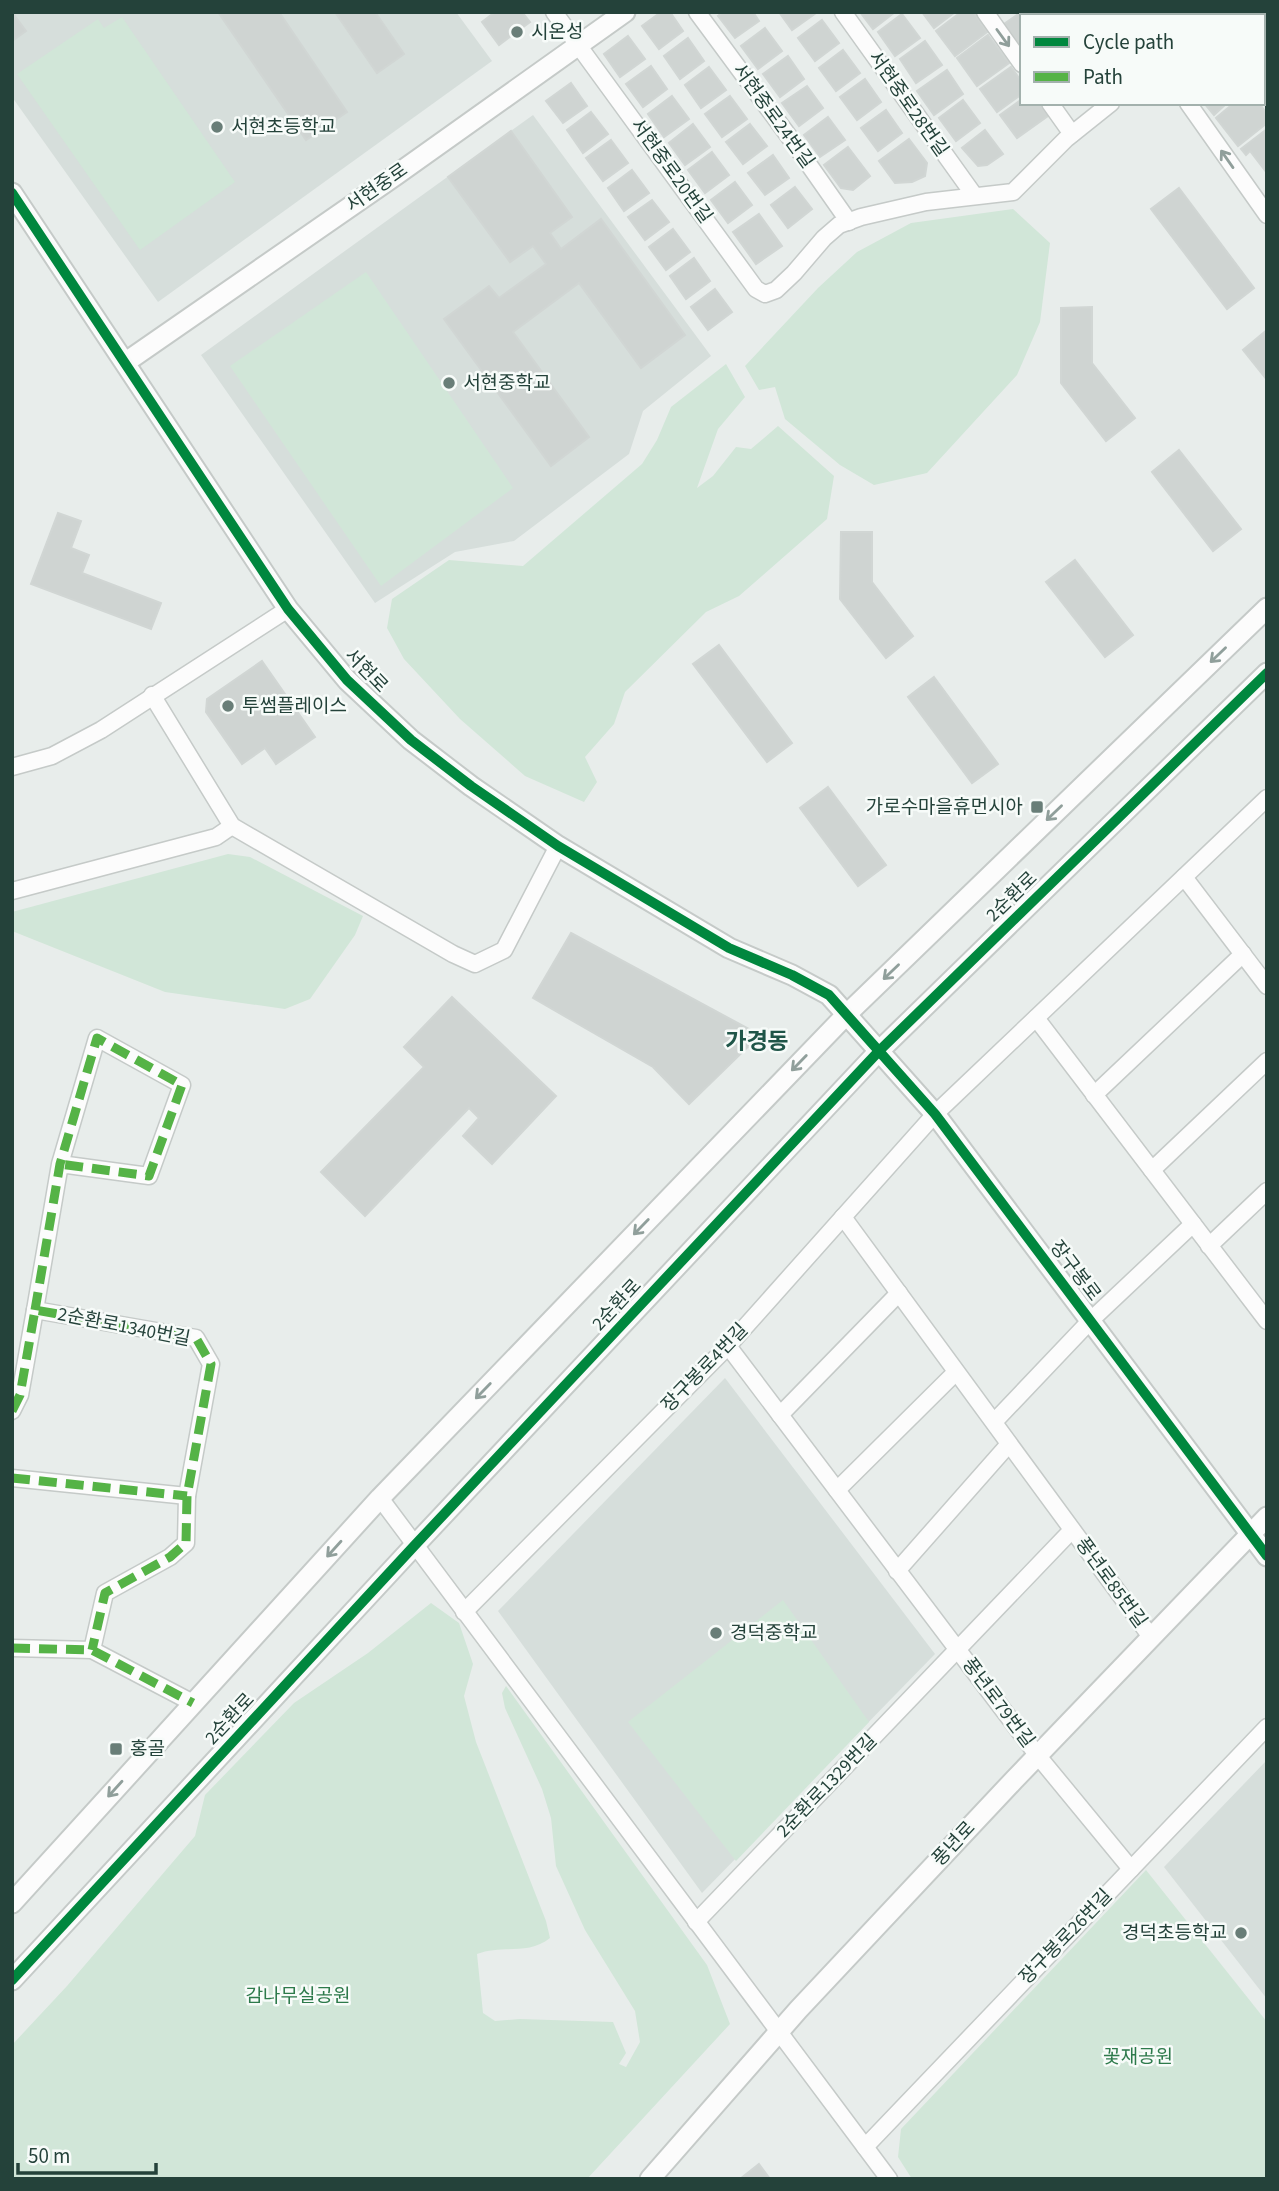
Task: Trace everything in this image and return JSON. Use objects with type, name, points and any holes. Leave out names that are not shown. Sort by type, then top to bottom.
[{"type":"street","name":"서현중로20번길","points":[[554,12],[755,289],[765,293],[776,290],[824,238],[839,225],[849,222]]},
{"type":"street","name":"서현중로","points":[[127,362],[625,12]]},
{"type":"street","name":"서현중로24번길","points":[[697,12],[849,222]]},
{"type":"street","name":"서현중로28번길","points":[[843,12],[974,195]]},
{"type":"street","points":[[985,12],[1020,61]]},
{"type":"street","points":[[1051,105],[1072,134]]},
{"type":"street","points":[[849,222],[926,202],[1013,191],[1072,134],[1108,105]]},
{"type":"street","points":[[1189,105],[1267,215]]},
{"type":"street","name":"서현로","points":[[12,193],[127,362],[288,609],[347,680],[411,740],[471,786],[558,846],[729,948],[792,975],[829,996],[847,1014]]},
{"type":"street","name":"2순환로","points":[[12,1903],[380,1498],[847,1014],[1267,608]]},
{"type":"street","points":[[12,767],[52,756],[101,730],[288,609]]},
{"type":"street","name":"2순환로","points":[[12,1980],[415,1545],[879,1051],[1267,673]]},
{"type":"street","points":[[152,695],[232,826],[453,954],[475,964],[504,950],[558,846]]},
{"type":"street","name":"장구봉로4번길","points":[[464,1612],[728,1346],[935,1114],[1184,877],[1265,804]]},
{"type":"street","points":[[12,891],[216,837],[232,826]]},
{"type":"street","points":[[1184,877],[1267,986]]},
{"type":"street","points":[[1094,1095],[1243,954]]},
{"type":"street","name":"장구봉로","points":[[847,1014],[935,1114],[1267,1556]]},
{"type":"street","points":[[1036,1018],[1267,1321]]},
{"type":"street","points":[[35,1310],[60,1164],[97,1038],[182,1085],[149,1176],[60,1164]]},
{"type":"street","points":[[1152,1170],[1267,1061]]},
{"type":"street","points":[[1209,1246],[1267,1191]]},
{"type":"street","name":"풍년로85번길","points":[[843,1217],[1151,1637]]},
{"type":"street","points":[[993,1422],[1090,1321],[1193,1224]]},
{"type":"street","points":[[780,1415],[899,1293]]},
{"type":"street","name":"2순환로1340번길","points":[[12,1411],[20,1395],[35,1310],[197,1338],[211,1364],[187,1496],[186,1543],[170,1556],[105,1593],[92,1650]]},
{"type":"street","name":"풍년로79번길","points":[[728,1346],[1038,1756],[1131,1869]]},
{"type":"street","points":[[837,1490],[956,1372]]},
{"type":"street","points":[[897,1571],[1009,1444]]},
{"type":"street","points":[[12,1478],[187,1496]]},
{"type":"street","points":[[380,1498],[888,2179]]},
{"type":"street","name":"풍년로","points":[[650,2179],[779,2032],[1267,1517]]},
{"type":"street","name":"풍년로85번길","points":[[1014,1591],[1072,1530]]},
{"type":"street","name":"풍년로79번길","points":[[958,1651],[1014,1591]]},
{"type":"street","points":[[12,1648],[92,1650],[193,1703]]},
{"type":"street","name":"2순환로1329번길","points":[[696,1922],[958,1651]]},
{"type":"street","name":"장구봉로26번길","points":[[865,2147],[1267,1727]]},
{"type":"shaded area","name":"서현초등학교","points":[[12,12],[456,12],[492,61],[158,302],[12,97]]},
{"type":"shaded area","name":"서현중학교","points":[[533,115],[711,356],[643,411],[629,454],[514,541],[455,552],[375,603],[201,355]]},
{"type":"shaded area","name":"경덕중학교","points":[[725,1378],[935,1654],[702,1893],[498,1611]]},
{"type":"shaded area","name":"경덕초등학교","points":[[1267,1760],[1267,1999],[1164,1867]]},
{"type":"green space","points":[[122,17],[235,182],[140,250],[17,74],[98,19],[104,28]]},
{"type":"green space","points":[[1013,209],[1050,243],[1040,322],[1017,375],[927,473],[874,485],[840,465],[785,419],[775,387],[759,390],[745,366],[818,288],[857,252],[911,223]]},
{"type":"green space","points":[[366,272],[513,488],[381,586],[230,366]]},
{"type":"green space","points":[[726,364],[745,397],[718,429],[697,488],[713,476],[736,447],[751,449],[778,426],[834,476],[827,519],[739,596],[706,612],[625,692],[614,724],[585,757],[597,782],[584,802],[525,776],[460,719],[404,659],[387,628],[392,599],[449,560],[523,566],[642,464],[657,440],[671,407]]},
{"type":"green space","points":[[228,854],[250,857],[363,916],[355,935],[310,999],[285,1009],[165,992],[12,931],[12,912]]},
{"type":"green space","points":[[783,1600],[869,1722],[736,1861],[628,1722]]},
{"type":"green space","name":"감나무실공원","points":[[431,1603],[459,1623],[473,1664],[464,1696],[476,1742],[546,1921],[550,1938],[533,1947],[477,1954],[483,2013],[495,2021],[520,2019],[613,2022],[626,2053],[619,2064],[626,2067],[640,2042],[635,2011],[585,1930],[556,1866],[551,1818],[542,1789],[505,1708],[502,1693],[506,1686],[707,1965],[730,2024],[587,2179],[12,2179],[12,2045],[67,1986],[195,1836],[205,1795],[294,1703],[368,1653]]},
{"type":"green space","name":"꽃재공원","points":[[1146,1870],[1267,2022],[1267,2179],[912,2179],[898,2157],[901,2129]]},
{"type":"building","points":[[12,12],[26,31],[12,41]]},
{"type":"building","name":"서현초등학교","points":[[218,12],[279,12],[347,112],[306,140]]},
{"type":"building","points":[[335,12],[375,12],[404,54],[377,73]]},
{"type":"building","points":[[495,12],[522,12],[530,22],[499,45],[482,22]]},
{"type":"building","points":[[661,12],[670,12],[683,31],[659,49],[642,26]]},
{"type":"building","points":[[723,12],[753,12],[759,21],[735,38],[718,16]]},
{"type":"building","points":[[779,12],[816,12],[816,13],[792,30]]},
{"type":"building","points":[[860,12],[895,12],[873,29]]},
{"type":"building","points":[[922,12],[955,12],[934,28]]},
{"type":"building","points":[[961,12],[973,12],[987,32],[955,56],[936,31]]},
{"type":"building","points":[[1021,12],[1035,14],[1020,14],[1020,48],[1004,24]]},
{"type":"building","points":[[1162,12],[1188,12],[1188,14]]},
{"type":"building","points":[[902,14],[920,38],[895,56],[878,32]]},
{"type":"building","points":[[822,20],[839,43],[815,61],[798,38]]},
{"type":"building","points":[[765,28],[782,51],[758,69],[741,46]]},
{"type":"building","points":[[988,35],[1009,63],[977,86],[957,58]]},
{"type":"building","points":[[628,36],[645,59],[620,77],[604,54]]},
{"type":"building","points":[[688,38],[704,61],[680,79],[664,56]]},
{"type":"building","points":[[925,41],[942,65],[916,83],[900,59]]},
{"type":"building","points":[[843,50],[860,73],[836,91],[819,68]]},
{"type":"building","points":[[788,56],[804,79],[780,97],[763,74]]},
{"type":"building","points":[[651,66],[667,89],[643,107],[626,84]]},
{"type":"building","points":[[709,67],[726,90],[701,108],[685,85]]},
{"type":"building","points":[[1011,67],[1020,79],[1020,95],[997,112],[980,89]]},
{"type":"building","points":[[947,70],[963,94],[934,115],[917,91]]},
{"type":"building","points":[[865,79],[881,102],[857,120],[840,97]]},
{"type":"building","points":[[571,83],[587,106],[563,123],[546,101]]},
{"type":"building","points":[[807,86],[823,108],[799,126],[782,103]]},
{"type":"building","points":[[672,96],[689,119],[664,137],[648,114]]},
{"type":"building","points":[[730,96],[747,119],[722,137],[705,114]]},
{"type":"building","points":[[963,100],[980,123],[956,141],[939,118]]},
{"type":"building","points":[[1020,100],[1020,105],[1040,105],[1048,116],[1017,138],[1000,115]]},
{"type":"building","points":[[1206,105],[1225,105],[1214,115]]},
{"type":"building","points":[[1232,105],[1260,105],[1267,114],[1267,123],[1238,146],[1216,118]]},
{"type":"building","points":[[886,110],[902,133],[878,151],[861,128]]},
{"type":"building","points":[[591,112],[608,134],[583,153],[567,130]]},
{"type":"building","points":[[828,117],[845,140],[820,157],[804,135]]},
{"type":"building","points":[[693,124],[710,147],[685,165],[669,143]]},
{"type":"building","points":[[750,124],[767,146],[743,164],[726,142]]},
{"type":"building","points":[[1267,129],[1267,173],[1250,151],[1246,155],[1241,149]]},
{"type":"building","points":[[985,130],[1003,154],[987,165],[978,166],[962,148]]},
{"type":"building","name":"서현중학교","points":[[511,131],[572,217],[550,233],[561,249],[601,219],[685,335],[641,368],[579,283],[513,332],[589,437],[551,466],[444,319],[489,286],[499,298],[546,264],[533,246],[510,262],[448,177]]},
{"type":"building","points":[[909,139],[927,163],[925,176],[912,182],[895,183],[879,161]]},
{"type":"building","points":[[611,140],[628,163],[603,181],[586,158]]},
{"type":"building","points":[[848,147],[870,176],[853,190],[841,188],[824,165]]},
{"type":"building","points":[[712,152],[729,175],[705,193],[688,170]]},
{"type":"building","points":[[773,155],[789,178],[765,195],[748,173]]},
{"type":"building","points":[[632,170],[649,193],[624,211],[608,188]]},
{"type":"building","points":[[735,182],[752,205],[728,223],[711,200]]},
{"type":"building","points":[[795,187],[812,209],[788,228],[771,205]]},
{"type":"building","points":[[1179,188],[1254,288],[1227,309],[1151,209]]},
{"type":"building","points":[[652,200],[669,222],[645,240],[628,217]]},
{"type":"building","points":[[759,214],[782,246],[756,264],[733,232]]},
{"type":"building","points":[[673,229],[690,252],[666,270],[649,247]]},
{"type":"building","points":[[694,258],[710,281],[686,299],[670,276]]},
{"type":"building","points":[[715,289],[732,312],[708,330],[691,307]]},
{"type":"building","points":[[1092,307],[1092,363],[1135,418],[1106,441],[1061,383],[1061,308]]},
{"type":"building","points":[[1267,330],[1267,380],[1243,350]]},
{"type":"building","points":[[1179,450],[1241,529],[1213,551],[1152,472]]},
{"type":"building","points":[[58,513],[81,521],[71,548],[89,555],[82,573],[161,603],[151,629],[31,584]]},
{"type":"building","points":[[841,532],[872,532],[872,582],[913,636],[886,658],[840,599]]},
{"type":"building","points":[[1075,560],[1133,635],[1105,657],[1046,582]]},
{"type":"building","points":[[719,645],[792,743],[767,762],[693,664]]},
{"type":"building","points":[[262,661],[315,737],[276,764],[265,748],[242,764],[206,712],[207,699]]},
{"type":"building","points":[[934,677],[998,764],[972,783],[908,697]]},
{"type":"building","points":[[828,787],[886,865],[858,886],[800,808]]},
{"type":"building","points":[[571,933],[760,1035],[689,1104],[653,1067],[533,998]]},
{"type":"building","points":[[452,997],[556,1096],[492,1164],[463,1136],[479,1118],[469,1108],[365,1216],[321,1172],[424,1067],[404,1047]]},
{"type":"building","points":[[759,2164],[770,2179],[740,2179]]},
{"type":"marked path","points":[[35,1310],[60,1164],[97,1038],[182,1085],[149,1176],[60,1164]]},
{"type":"marked path","points":[[12,1411],[20,1395],[35,1310],[196,1338],[211,1364],[187,1496],[186,1543],[170,1557],[105,1593],[92,1650]]},
{"type":"marked path","points":[[12,1478],[187,1496]]},
{"type":"marked path","points":[[12,1648],[92,1650],[193,1703]]},
{"type":"cycle path","points":[[12,193],[288,609],[347,680],[411,740],[471,786],[558,846],[729,948],[792,975],[829,995],[935,1114],[1267,1556]]},
{"type":"cycle path","points":[[12,1980],[415,1545],[879,1051],[1267,673]]},
{"type":"place","name":"시온성","points":[[517,32]]},
{"type":"place","name":"서현초등학교","points":[[217,127]]},
{"type":"place","name":"서현중학교","points":[[449,383]]},
{"type":"place","name":"투썸플레이스","points":[[228,706]]},
{"type":"place","name":"가로수마을휴먼시아","points":[[1037,807]]},
{"type":"place","name":"경덕중학교","points":[[716,1633]]},
{"type":"place","name":"홍골","points":[[116,1749]]},
{"type":"place","name":"경덕초등학교","points":[[1241,1933]]},
{"type":"district","name":"가경동","points":[[757,1041]]}]
